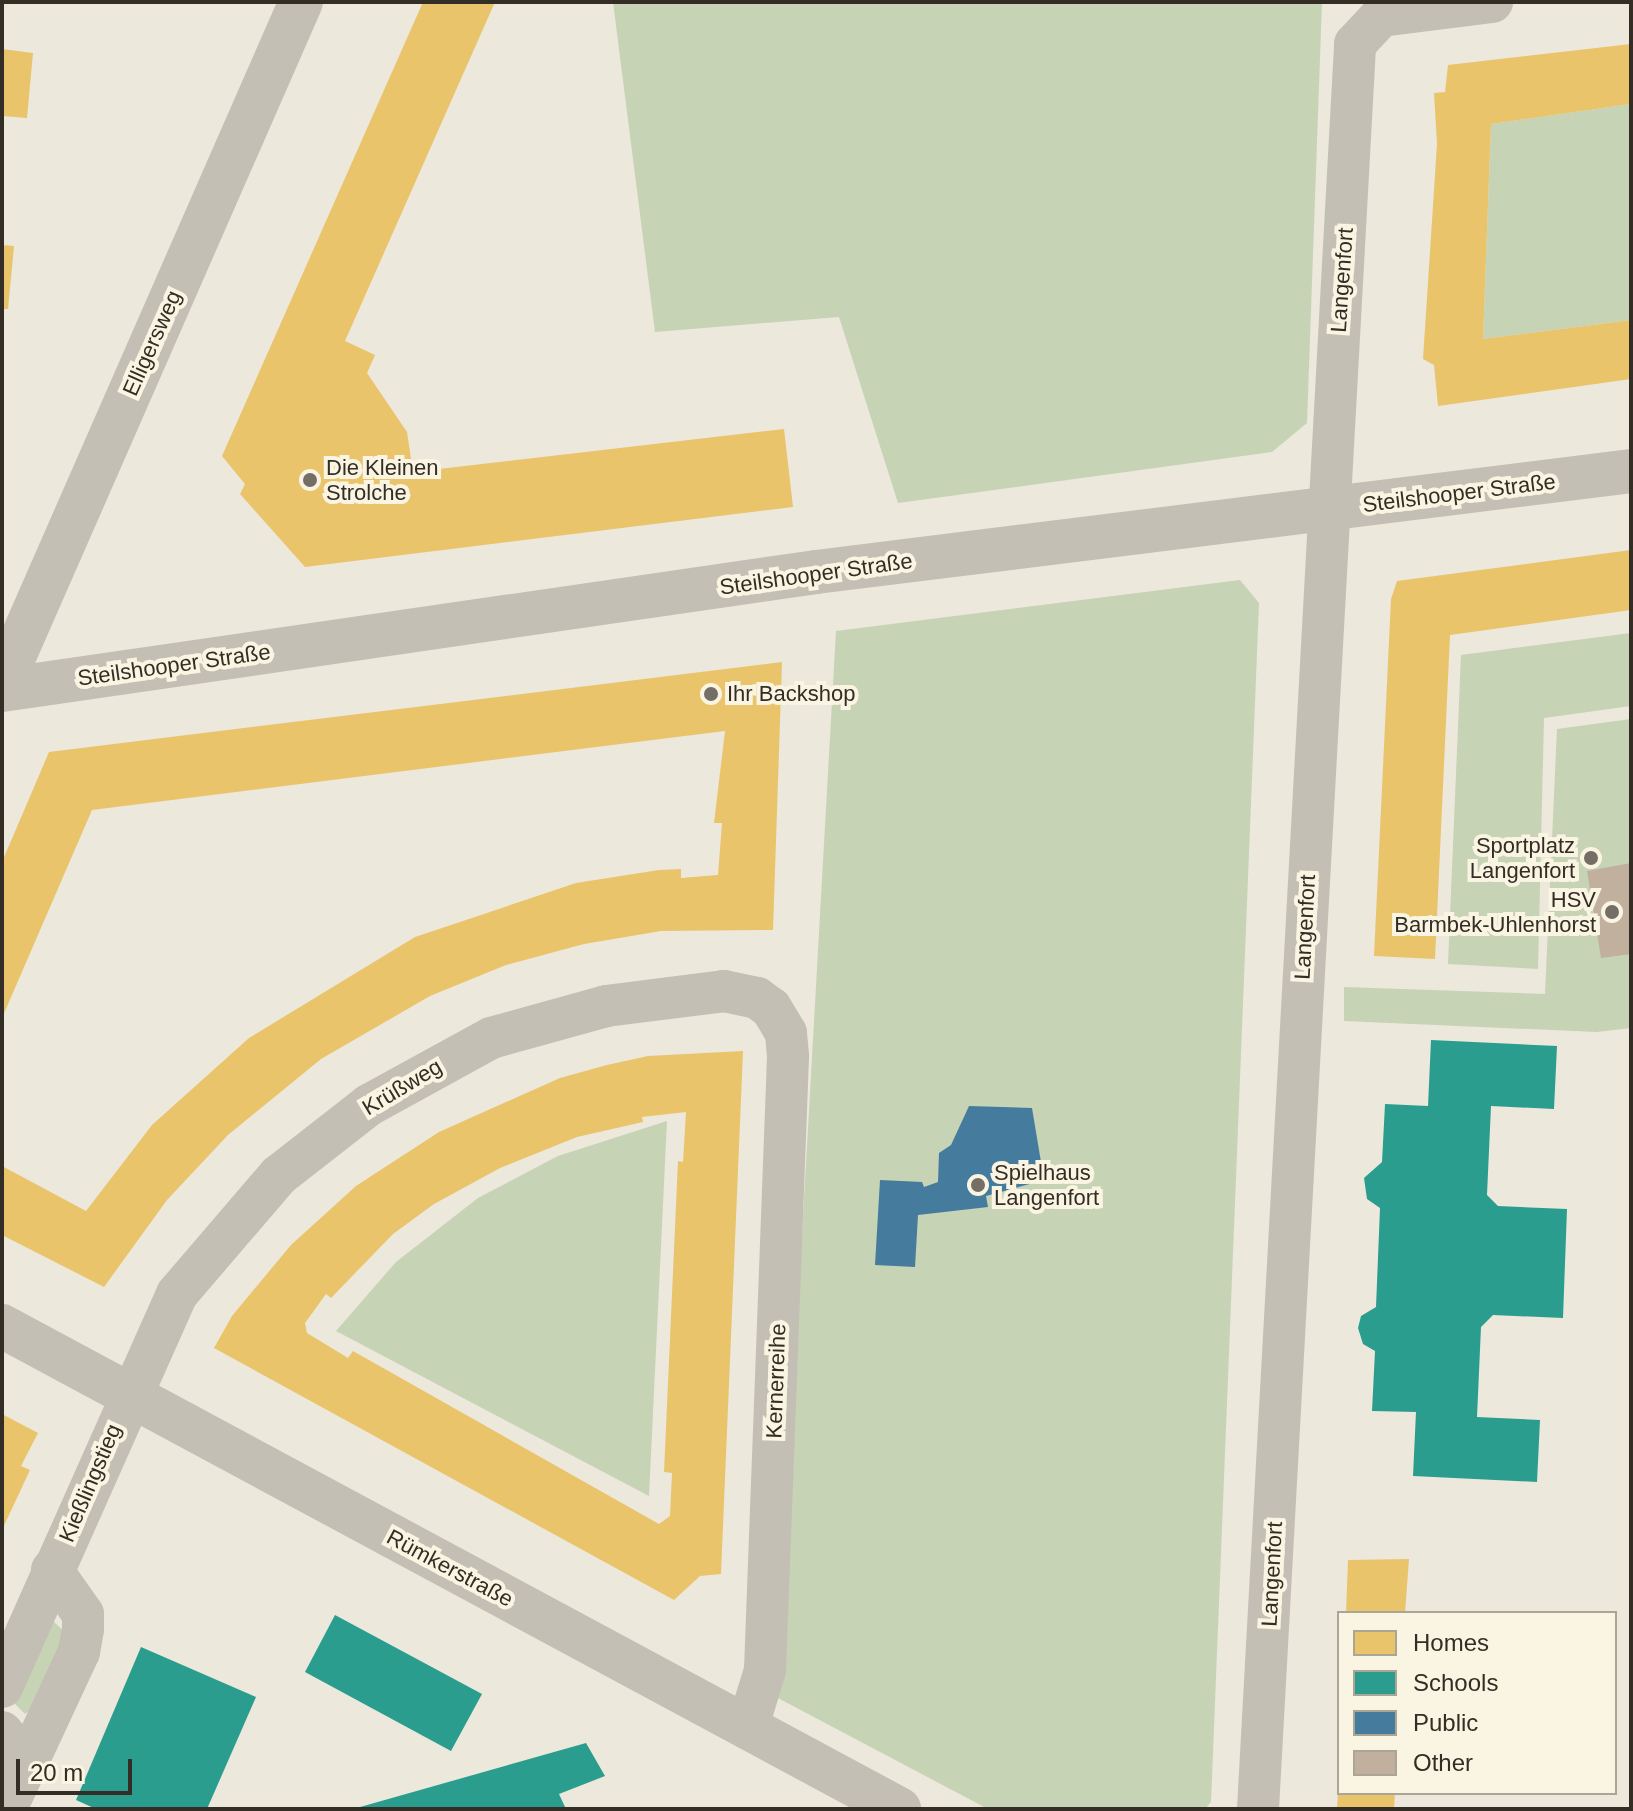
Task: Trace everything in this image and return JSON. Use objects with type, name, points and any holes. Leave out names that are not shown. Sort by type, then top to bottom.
[{"type":"street","name":"Elligersweg","points":[[2,687],[301,2]]},
{"type":"street","name":"Langenfort","points":[[1258,1809],[1326,510],[1355,44],[1381,16],[1492,2]]},
{"type":"street","name":"Steilshooper Straße","points":[[2,687],[816,572],[1631,471]]},
{"type":"street","name":"Krüßweg","points":[[128,1396],[177,1294],[243,1212],[318,1141],[417,1076],[491,1038],[657,996],[724,991],[757,998],[771,1008],[786,1033]]},
{"type":"street","name":"Kernerreihe","points":[[748,1726],[765,1670],[786,1033]]},
{"type":"street","name":"Rümkerstraße","points":[[2,1326],[899,1809]]},
{"type":"street","name":"Kießlingstieg","points":[[2,1687],[128,1396]]},
{"type":"street","name":"Kießlingstieg","points":[[6,1809],[14,1748],[79,1652],[83,1614],[52,1570]]},
{"type":"green space","points":[[613,2],[1322,2],[1307,423],[1272,452],[898,503],[839,317],[655,332]]},
{"type":"green space","points":[[1631,104],[1631,320],[1483,339],[1491,124]]},
{"type":"green space","points":[[1240,580],[1259,603],[1211,1802],[1205,1809],[988,1809],[776,1697],[836,631]]},
{"type":"green space","points":[[1631,633],[1631,706],[1544,718],[1538,969],[1448,964],[1461,655]]},
{"type":"green space","name":"Sportplatz Langenfort","points":[[1631,719],[1631,1028],[1597,1032],[1344,1021],[1344,987],[1545,994],[1557,729]]},
{"type":"green space","points":[[667,1121],[649,1496],[336,1331],[396,1262],[478,1198],[558,1156]]},
{"type":"green space","points":[[52,1620],[67,1634],[37,1705],[25,1714],[12,1701]]},
{"type":"building: Homes","points":[[423,2],[495,2],[345,341],[375,355],[367,373],[407,432],[413,472],[784,429],[793,507],[305,567],[240,494],[245,484],[222,456]]},
{"type":"building: Homes","points":[[1631,44],[1631,104],[1491,124],[1483,339],[1631,320],[1631,379],[1438,406],[1434,365],[1423,359],[1437,144],[1434,93],[1445,92],[1448,65]]},
{"type":"building: Homes","points":[[2,49],[33,53],[27,118],[2,116]]},
{"type":"building: Homes","points":[[2,245],[14,246],[8,309],[2,309]]},
{"type":"building: Homes","points":[[1631,550],[1631,610],[1450,635],[1435,959],[1374,956],[1391,599],[1397,581]]},
{"type":"building: Homes","points":[[782,662],[773,930],[661,931],[584,944],[506,965],[430,996],[321,1059],[228,1135],[167,1200],[104,1287],[2,1235],[2,1166],[86,1211],[152,1125],[249,1038],[415,937],[576,883],[659,870],[681,869],[681,878],[718,875],[722,823],[714,823],[725,731],[92,810],[2,1018],[2,862],[49,752]]},
{"type":"building: Homes","points":[[743,1051],[721,1574],[700,1576],[674,1600],[214,1348],[232,1316],[291,1245],[356,1186],[439,1132],[560,1078],[648,1056]],"holes":[[[686,1112],[683,1162],[678,1161],[664,1472],[672,1473],[670,1516],[659,1524],[353,1351],[348,1358],[307,1333],[305,1323],[326,1294],[331,1298],[393,1234],[434,1204],[500,1168],[577,1137],[643,1122],[642,1117]]]},
{"type":"building: Homes","points":[[2,1414],[38,1433],[21,1466],[30,1470],[2,1530]]},
{"type":"building: Homes","points":[[1409,1559],[1405,1611],[1346,1611],[1348,1560]]},
{"type":"building: Homes","points":[[1338,1795],[1395,1795],[1394,1809],[1337,1809]]},
{"type":"building: Schools","points":[[1431,1040],[1557,1046],[1554,1109],[1491,1106],[1487,1195],[1498,1206],[1567,1209],[1563,1318],[1493,1315],[1481,1327],[1477,1417],[1540,1420],[1537,1482],[1413,1476],[1416,1412],[1372,1411],[1375,1351],[1363,1344],[1358,1328],[1361,1316],[1376,1307],[1380,1208],[1367,1199],[1364,1178],[1382,1162],[1385,1104],[1428,1106]]},
{"type":"building: Schools","points":[[335,1615],[482,1694],[451,1751],[305,1672]]},
{"type":"building: Schools","points":[[141,1647],[256,1697],[207,1809],[96,1809],[76,1800]]},
{"type":"building: Schools","points":[[586,1743],[605,1776],[559,1794],[566,1809],[353,1809]]},
{"type":"building: Public","name":"Spielhaus Langenfort","points":[[969,1106],[1032,1108],[1044,1180],[986,1196],[988,1207],[918,1215],[915,1267],[875,1265],[880,1180],[922,1182],[924,1187],[938,1182],[939,1153],[951,1145]]},
{"type":"building: Other","name":"HSV Barmbek-Uhlenhorst","points":[[1631,863],[1631,954],[1601,958],[1587,871]]},
{"type":"place","name":"Die Kleinen Strolche","points":[[310,480]]},
{"type":"place","name":"Ihr Backshop","points":[[711,694]]},
{"type":"place","name":"Sportplatz Langenfort","points":[[1591,858]]},
{"type":"place","name":"HSV Barmbek-Uhlenhorst","points":[[1612,912]]},
{"type":"place","name":"Spielhaus Langenfort","points":[[978,1185]]}]
